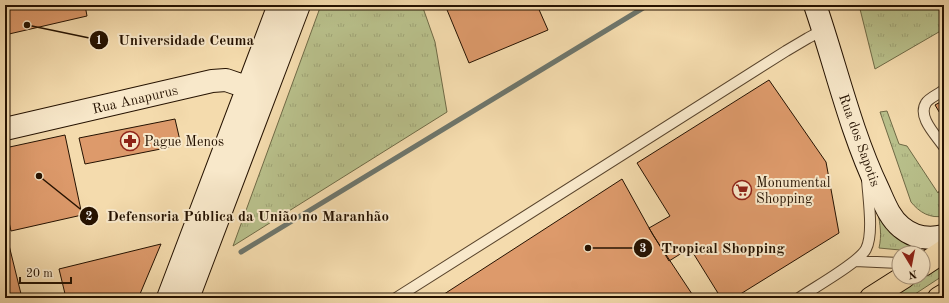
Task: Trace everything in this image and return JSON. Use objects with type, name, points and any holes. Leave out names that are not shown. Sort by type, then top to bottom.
[{"type":"main road","points":[[188,298],[256,91],[279,5]]},
{"type":"main road","points":[[168,298],[256,91],[299,5]]},
{"type":"main road","name":"Rua dos Sapotis","points":[[815,5],[855,133],[866,163],[889,214],[901,227],[917,237],[932,238],[944,236]]},
{"type":"main road","name":"Rua Anapurus","points":[[5,129],[212,81],[226,80],[256,91]]},
{"type":"main road","points":[[931,259],[944,251]]},
{"type":"main road","points":[[871,298],[891,285]]},
{"type":"main road","points":[[939,298],[944,295]]},
{"type":"lane","points":[[396,298],[792,48],[823,30]]},
{"type":"lane","points":[[944,90],[926,102],[923,109],[924,118],[944,147]]},
{"type":"lane","points":[[799,298],[855,261],[866,249],[870,234],[866,163]]},
{"type":"lane","points":[[855,261],[891,263]]},
{"type":"green space","points":[[321,5],[422,5],[435,42],[447,112],[233,246]]},
{"type":"green space","points":[[859,5],[944,5],[944,29],[875,69]]},
{"type":"green space","points":[[887,111],[899,144],[907,146],[938,193],[944,183],[944,216],[939,217],[925,214],[911,202],[880,112]]},
{"type":"green space","points":[[878,212],[923,245],[891,245],[891,249],[879,248],[881,234]]},
{"type":"green space","points":[[944,264],[944,275],[931,284],[931,272]]},
{"type":"green space","points":[[911,285],[929,285],[909,298],[891,298]]},
{"type":"building","points":[[5,5],[85,5],[87,16],[9,34],[5,41]]},
{"type":"building","points":[[445,5],[537,5],[548,30],[469,63]]},
{"type":"building","name":"Monumental Shopping","points":[[769,80],[826,162],[839,233],[734,298],[721,298],[690,248],[669,261],[649,228],[670,216],[637,163]]},
{"type":"building","points":[[944,100],[944,120],[935,105]]},
{"type":"building","name":"Pague Menos","points":[[175,119],[181,145],[85,164],[79,138]]},
{"type":"building","points":[[65,135],[82,215],[11,231],[5,204],[5,148]]},
{"type":"building","points":[[622,179],[653,235],[694,297],[438,298]]},
{"type":"building","points":[[5,237],[7,237],[22,298],[5,298]]},
{"type":"building","points":[[161,244],[140,294],[124,298],[66,298],[59,269]]},
{"type":"waterway","points":[[241,252],[648,5]]},
{"type":"place","name":"Universidade Ceuma","points":[[27,25]]},
{"type":"place","name":"Pague Menos","points":[[130,141]]},
{"type":"place","name":"Defensoria Pública da União no Maranhão","points":[[39,176]]},
{"type":"place","name":"Monumental Shopping","points":[[742,190]]},
{"type":"place","name":"Tropical Shopping","points":[[588,248]]}]
